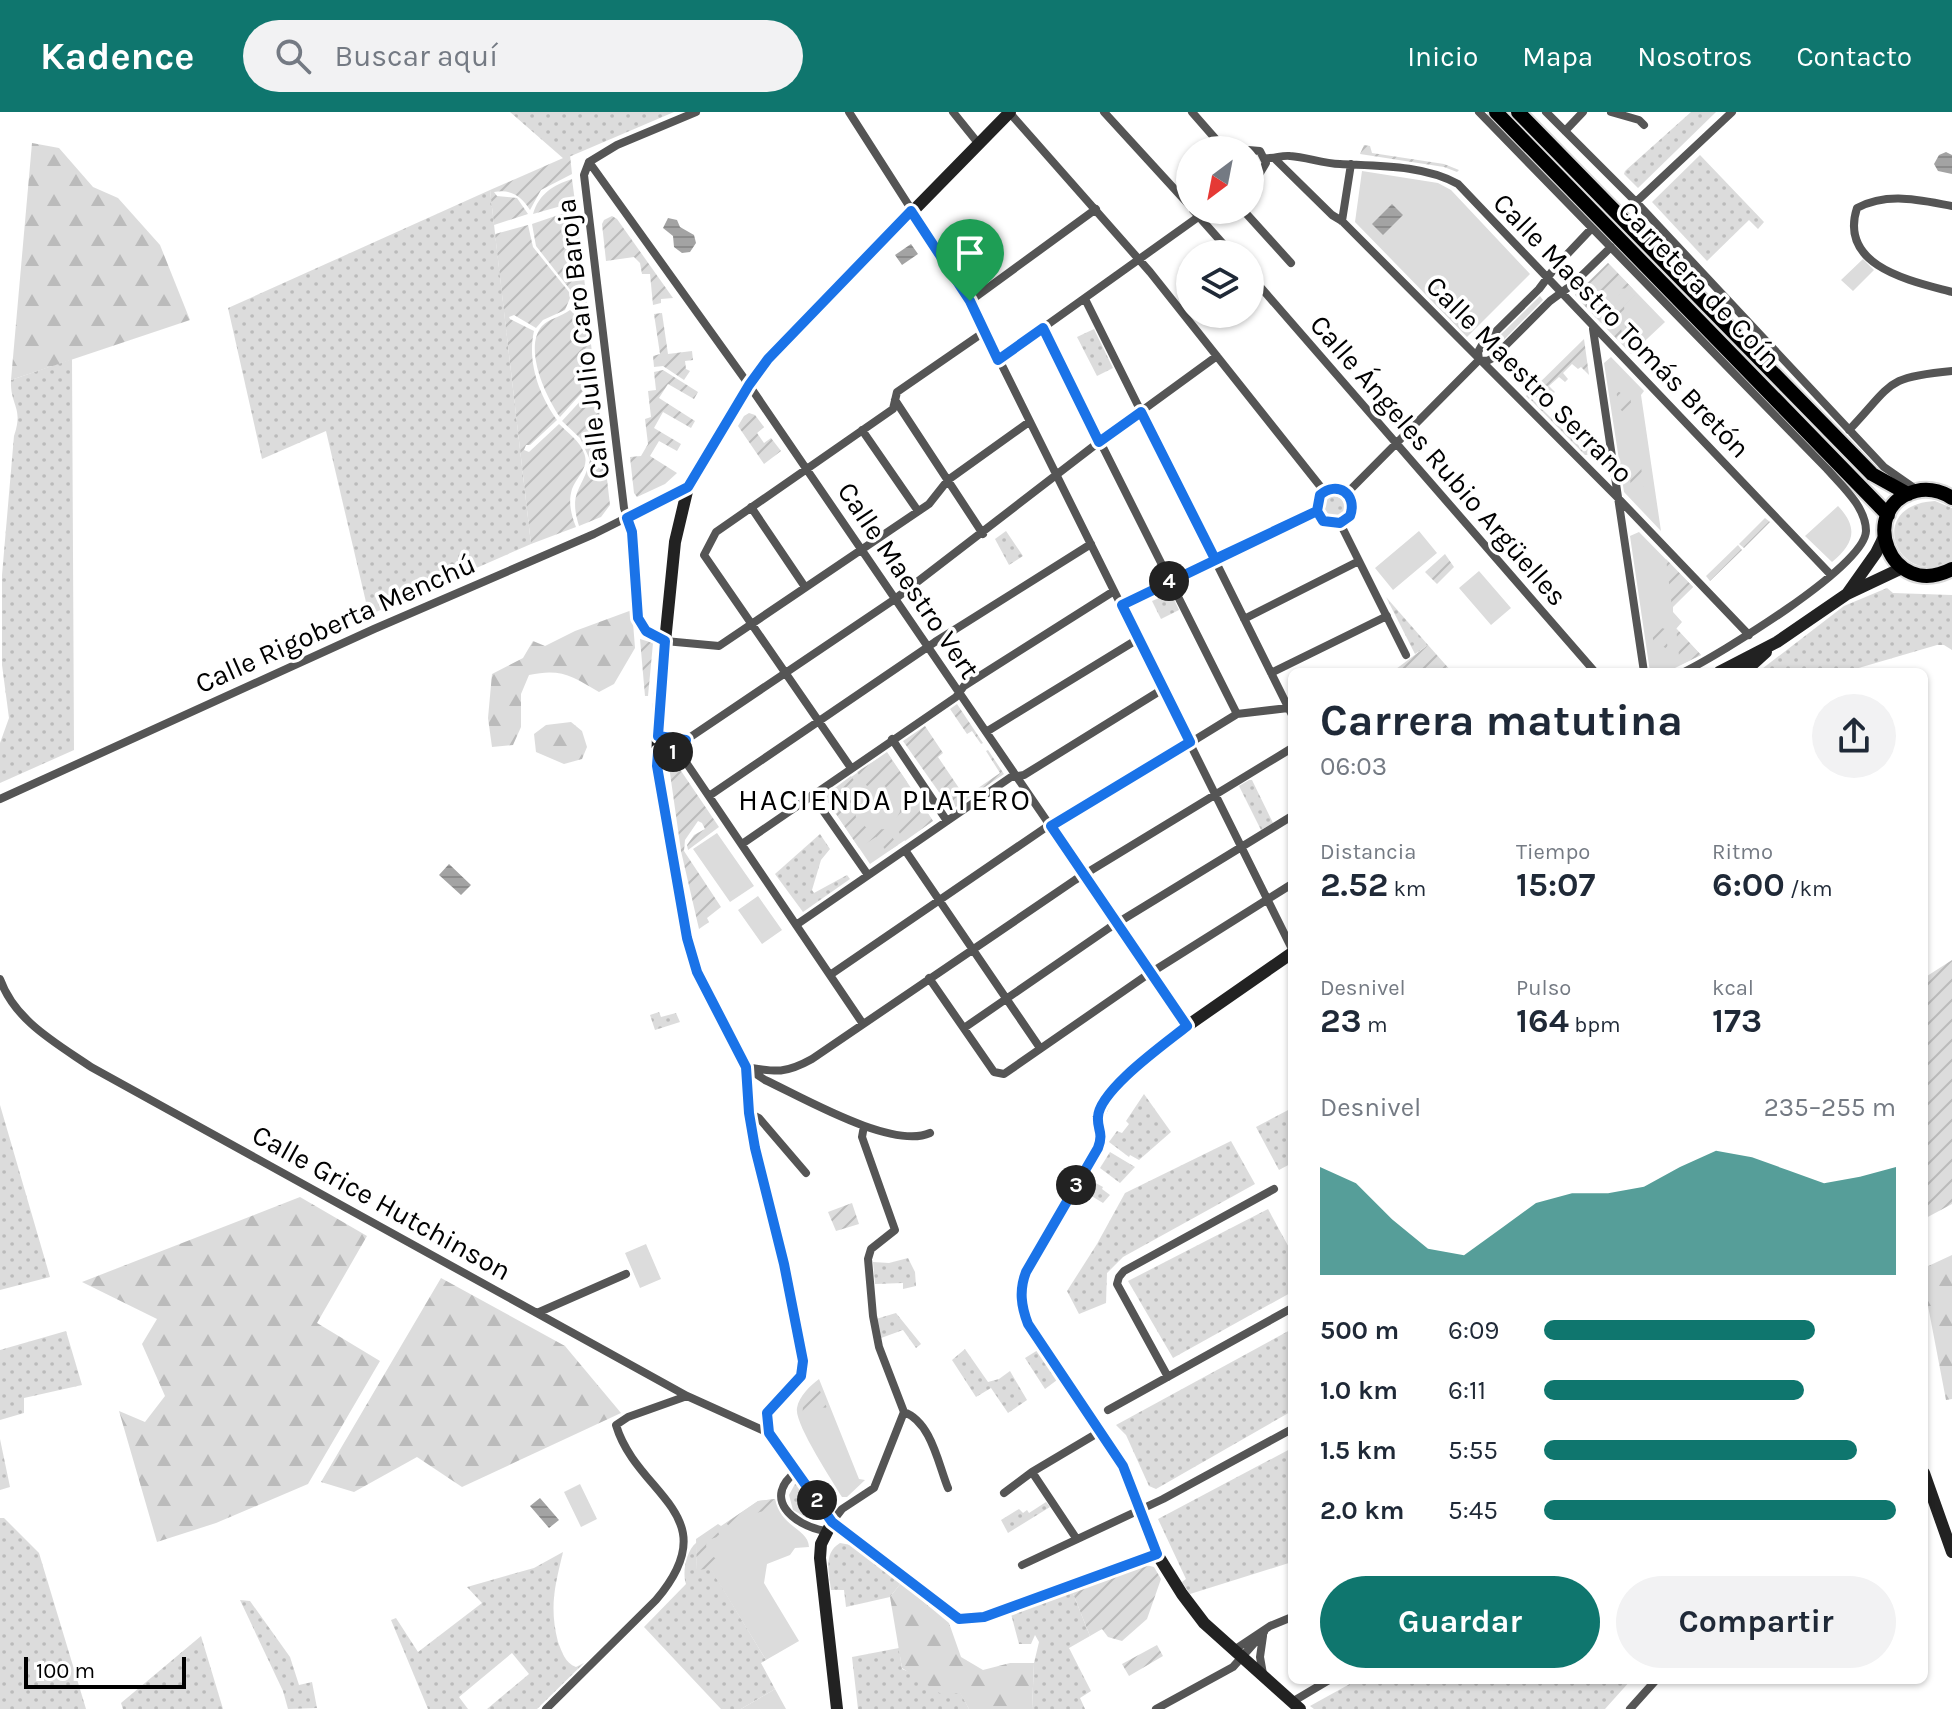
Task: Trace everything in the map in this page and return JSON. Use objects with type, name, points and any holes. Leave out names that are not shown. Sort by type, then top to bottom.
[{"type":"main road","name":"Carretera de Coín","points":[[1496,112],[1888,515]]},
{"type":"main road","points":[[1518,112],[1872,474],[1913,492]]},
{"type":"main road","points":[[1950,495],[1937,491],[1913,492],[1900,499],[1888,515],[1884,537],[1886,549],[1902,568],[1914,575],[1928,577],[1952,569]]},
{"type":"street","points":[[589,162],[617,145],[696,112]]},
{"type":"street","points":[[849,112],[970,301],[1288,942]]},
{"type":"street","points":[[1157,1554],[984,1617],[959,1619],[828,1527],[797,1471],[769,1433],[767,1413],[801,1376],[803,1361],[749,1113],[746,1067],[697,972],[687,938],[658,772],[665,641],[675,542],[688,487],[768,359],[1010,112],[1140,261],[1324,491]]},
{"type":"street","points":[[1104,112],[1176,191]]},
{"type":"street","points":[[1192,112],[1213,136]]},
{"type":"street","name":"Carretera de Coín","points":[[1479,112],[1836,480],[1862,514],[1866,532],[1859,550],[1831,575]]},
{"type":"street","name":"Carretera de Coín","points":[[1546,112],[1636,202],[1884,467],[1913,492]]},
{"type":"street","points":[[1565,131],[1583,112]]},
{"type":"street","points":[[1611,112],[1639,120],[1644,125]]},
{"type":"street","points":[[1636,202],[1732,112]]},
{"type":"street","points":[[955,113],[978,143]]},
{"type":"street","name":"Calle Maestro Tomás Bretón","points":[[1265,158],[1276,160],[1286,155],[1442,175],[1458,184],[1831,575]]},
{"type":"street","points":[[1264,168],[1265,158]]},
{"type":"street","name":"Calle Maestro Serrano","points":[[1276,160],[1342,221],[1616,496],[1749,635]]},
{"type":"street","name":"Calle Maestro Vert","points":[[589,162],[749,385],[1187,1026]]},
{"type":"street","name":"Calle Julio Caro Baroja","points":[[589,162],[584,175],[627,518],[632,532],[638,618],[646,631],[665,641]]},
{"type":"street","points":[[1342,221],[1351,164]]},
{"type":"street","points":[[1952,206],[1907,198],[1882,198],[1857,208],[1853,221],[1858,241],[1873,263],[1895,277],[1952,292]]},
{"type":"street","points":[[970,301],[1096,209]]},
{"type":"street","points":[[998,360],[1140,261],[1180,224]]},
{"type":"street","points":[[1205,224],[1220,240]]},
{"type":"street","points":[[1256,224],[1291,263]]},
{"type":"street","points":[[1479,360],[1478,352],[1482,345],[1592,228]]},
{"type":"street","points":[[1479,360],[1493,358],[1611,247]]},
{"type":"street","name":"Calle Ángeles Rubio Argüelles","points":[[1264,291],[1591,668]]},
{"type":"street","points":[[1085,299],[1288,708]]},
{"type":"street","points":[[1593,327],[1643,668]]},
{"type":"street","points":[[1043,328],[1237,714]]},
{"type":"street","points":[[851,768],[704,555],[716,532],[893,409],[897,392],[984,332]]},
{"type":"street","points":[[679,752],[686,740],[895,599],[1099,442],[1217,356]]},
{"type":"street","points":[[1347,493],[1479,360]]},
{"type":"street","points":[[1849,430],[1886,387],[1896,381],[1913,374],[1952,371]]},
{"type":"street","points":[[895,400],[983,534]]},
{"type":"street","points":[[665,641],[719,646],[929,504],[948,480],[1029,422]]},
{"type":"street","points":[[862,430],[918,511]]},
{"type":"street","name":"Carretera de Coín","points":[[1836,480],[1867,493]]},
{"type":"street","name":"Calle Rigoberta Menchú","points":[[0,799],[627,518],[688,487]]},
{"type":"street","points":[[1336,488],[1347,493],[1353,503],[1346,520],[1340,523],[1323,521],[1317,511],[1317,499],[1324,491],[1336,488]]},
{"type":"street","points":[[751,507],[805,587]]},
{"type":"street","points":[[1122,605],[1317,511]]},
{"type":"street","points":[[1340,523],[1406,655]]},
{"type":"street","points":[[1847,594],[1884,537]]},
{"type":"street","points":[[709,796],[928,647],[1091,544]]},
{"type":"street","points":[[1244,619],[1359,561]]},
{"type":"street","points":[[1727,668],[1777,642],[1847,594],[1902,568]]},
{"type":"street","points":[[1691,668],[1749,635],[1831,575]]},
{"type":"street","points":[[742,844],[956,697],[964,686],[1114,591]]},
{"type":"street","points":[[1271,673],[1387,616]]},
{"type":"street","points":[[986,732],[1138,639]]},
{"type":"street","points":[[1748,668],[1777,642]]},
{"type":"street","points":[[796,925],[1011,777],[1024,775],[1163,689]]},
{"type":"street","points":[[830,975],[1051,826],[1237,714],[1288,712]]},
{"type":"street","points":[[658,736],[686,740]]},
{"type":"street","points":[[892,739],[947,821]]},
{"type":"street","points":[[746,1067],[774,1072],[790,1071],[1085,875],[1288,750]]},
{"type":"street","points":[[658,752],[679,752]]},
{"type":"street","points":[[679,752],[863,1024]]},
{"type":"street","points":[[812,795],[868,875]]},
{"type":"street","points":[[964,1028],[1117,923],[1288,818]]},
{"type":"street","points":[[905,850],[1040,1048]]},
{"type":"street","points":[[929,978],[994,1072],[1004,1074],[1151,973],[1288,887]]},
{"type":"street","points":[[1288,954],[1187,1026],[1126,1076],[1108,1095],[1098,1117],[1102,1138],[1098,1148],[1022,1283],[1021,1298],[1028,1324],[1123,1466],[1157,1554],[1204,1623],[1296,1705],[1324,1684]]},
{"type":"street","name":"Calle Grice Hutchinson","points":[[0,979],[5,994],[27,1021],[91,1067],[687,1396],[769,1433]]},
{"type":"street","points":[[746,1067],[765,1080],[875,1131],[904,1136],[927,1134]]},
{"type":"street","points":[[749,1113],[759,1118],[806,1173]]},
{"type":"street","points":[[837,1709],[820,1558],[828,1527],[842,1509],[874,1488],[904,1412],[879,1347],[873,1316],[868,1259],[871,1249],[895,1230],[862,1137],[864,1126]]},
{"type":"street","points":[[1168,1377],[1117,1284],[1119,1277],[1124,1271],[1274,1189]]},
{"type":"street","points":[[537,1313],[626,1274]]},
{"type":"street","points":[[1108,1410],[1288,1310]]},
{"type":"street","points":[[546,1709],[656,1600],[673,1580],[681,1564],[684,1538],[671,1506],[620,1439],[616,1425],[628,1417],[687,1396]]},
{"type":"street","points":[[904,1412],[912,1415],[930,1439],[948,1488]]},
{"type":"street","points":[[1004,1493],[1032,1472],[1101,1431]]},
{"type":"street","points":[[1022,1565],[1141,1509],[1288,1431]]},
{"type":"street","points":[[797,1471],[785,1480],[781,1494],[786,1510],[803,1525],[828,1527]]},
{"type":"street","points":[[1032,1472],[1076,1538]]},
{"type":"street","points":[[1928,1493],[1952,1552]]},
{"type":"street","points":[[1156,1709],[1233,1667],[1238,1654],[1270,1626],[1288,1619]]},
{"type":"street","points":[[1264,1632],[1260,1657],[1264,1676]]},
{"type":"street","points":[[1630,1709],[1652,1684]]},
{"type":"green space","points":[[510,112],[674,112],[564,159]]},
{"type":"green space","points":[[1691,112],[1716,112],[1638,188],[1624,174],[1625,171]]},
{"type":"green space","points":[[32,143],[59,148],[93,187],[118,198],[160,245],[190,320],[11,380]]},
{"type":"green space","points":[[1364,145],[1370,146],[1372,153],[1444,164],[1459,170],[1360,154]]},
{"type":"green space","points":[[570,155],[572,174],[541,190],[530,210],[515,194],[494,192],[497,196],[517,198],[528,214],[494,225],[490,190]]},
{"type":"green space","points":[[1700,155],[1764,222],[1758,229],[1749,220],[1707,261],[1652,202]]},
{"type":"green space","points":[[1362,171],[1438,183],[1451,190],[1530,274],[1467,337],[1355,222]]},
{"type":"green space","points":[[572,179],[575,202],[533,214],[548,191]]},
{"type":"green space","points":[[490,190],[531,544],[369,615],[326,431],[262,459],[228,308]]},
{"type":"green space","points":[[576,209],[589,320],[572,307],[572,292],[536,246],[532,224]]},
{"type":"green space","points":[[612,216],[673,298],[661,299],[661,303],[653,305],[650,274],[642,274],[640,263],[634,257],[606,261],[602,224]]},
{"type":"green space","points":[[528,225],[533,247],[569,292],[570,298],[565,310],[543,320],[536,328],[514,315],[509,317],[534,331],[532,354],[536,378],[557,420],[524,450],[529,452],[559,424],[580,445],[585,458],[571,494],[576,527],[531,544],[495,234]]},
{"type":"green space","points":[[1863,259],[1874,270],[1853,291],[1841,280]]},
{"type":"green space","points":[[1608,263],[1665,322],[1631,354],[1575,295]]},
{"type":"green space","points":[[1608,263],[1633,289],[1614,288],[1614,295],[1607,300],[1601,294],[1575,295]]},
{"type":"green space","points":[[1620,294],[1635,295],[1624,306],[1627,334],[1624,318],[1613,311],[1612,304]]},
{"type":"green space","points":[[1540,296],[1543,300],[1493,351],[1488,347]]},
{"type":"green space","points":[[1597,299],[1607,305],[1608,312],[1601,323],[1580,301]]},
{"type":"green space","points":[[570,310],[589,327],[595,378],[560,417],[543,385],[535,347],[542,326]]},
{"type":"green space","points":[[662,313],[668,354],[692,351],[693,360],[685,361],[686,369],[690,371],[684,380],[663,366],[654,367],[653,356],[660,354],[654,314]]},
{"type":"green space","points":[[1611,317],[1620,322],[1624,346],[1607,329],[1606,322]]},
{"type":"green space","points":[[1094,329],[1113,368],[1097,376],[1077,337]]},
{"type":"green space","points":[[1584,339],[1589,375],[1572,364],[1563,373],[1568,379],[1565,382],[1559,377],[1549,386],[1555,392],[1552,394],[1546,389],[1529,399],[1526,396]]},
{"type":"green space","points":[[1611,357],[1644,391],[1641,395],[1661,531],[1624,492],[1604,363]]},
{"type":"green space","points":[[72,359],[74,750],[0,783],[0,743],[9,718],[2,665],[2,575],[18,419],[11,380]]},
{"type":"green space","points":[[663,370],[698,392],[694,399],[668,384],[659,398],[695,421],[691,428],[663,412],[654,428],[681,444],[677,451],[659,441],[650,456],[677,473],[665,484],[637,497],[630,457],[641,456],[648,444],[645,419],[651,417],[648,391],[656,390],[654,372]]},
{"type":"green space","points":[[596,384],[610,505],[601,517],[579,526],[576,498],[590,460],[580,438],[562,421]]},
{"type":"green space","points":[[1629,388],[1632,410],[1625,414],[1619,408],[1616,390],[1624,395]]},
{"type":"green space","points":[[1532,399],[1581,448],[1591,437],[1586,432],[1588,430],[1599,440],[1601,454],[1585,455]]},
{"type":"green space","points":[[749,413],[755,415],[764,427],[757,433],[764,443],[771,438],[781,451],[764,464],[738,426]]},
{"type":"green space","points":[[1635,462],[1641,467],[1644,487],[1637,482],[1631,489],[1629,465]]},
{"type":"green space","points":[[1327,498],[1342,498],[1346,508],[1340,516],[1334,517],[1325,512],[1324,505]]},
{"type":"green space","points":[[1935,501],[1952,508],[1952,560],[1933,567],[1917,565],[1904,556],[1896,544],[1894,530],[1899,516],[1913,506]]},
{"type":"green space","points":[[1838,506],[1849,522],[1851,536],[1845,549],[1832,562],[1805,536]]},
{"type":"green space","points":[[1765,518],[1770,522],[1744,548],[1739,544]]},
{"type":"green space","points":[[1006,531],[1023,556],[1009,565],[995,539]]},
{"type":"green space","points":[[1419,531],[1437,553],[1393,590],[1375,568]]},
{"type":"green space","points":[[1639,532],[1693,587],[1673,607],[1673,612],[1682,622],[1676,629],[1701,655],[1675,668],[1649,668],[1630,536]]},
{"type":"green space","points":[[1738,545],[1742,550],[1710,581],[1706,576]]},
{"type":"green space","points":[[1445,554],[1454,567],[1437,584],[1425,572]]},
{"type":"green space","points":[[1666,559],[1693,587],[1672,607]]},
{"type":"green space","points":[[1479,571],[1511,608],[1491,625],[1459,588]]},
{"type":"green space","points":[[1887,588],[1893,593],[1952,595],[1952,650],[1937,645],[1859,668],[1763,668],[1844,606]]},
{"type":"green space","points":[[1171,593],[1179,610],[1161,619],[1152,601]]},
{"type":"green space","points":[[1386,597],[1428,645],[1415,654]]},
{"type":"green space","points":[[632,610],[635,648],[614,684],[599,692],[558,673],[529,675],[521,694],[521,727],[513,745],[492,747],[488,718],[492,674],[523,658],[533,641],[545,646]]},
{"type":"green space","points":[[1656,626],[1665,629],[1668,650],[1660,644],[1655,651],[1652,633]]},
{"type":"green space","points":[[1676,628],[1701,655],[1680,665]]},
{"type":"green space","points":[[640,639],[653,643],[648,696],[645,696]]},
{"type":"green space","points":[[1428,645],[1448,668],[1397,668]]},
{"type":"green space","points":[[957,704],[983,743],[972,731],[967,734],[950,709]]},
{"type":"green space","points":[[571,722],[582,731],[587,747],[582,759],[564,764],[536,752],[534,734],[546,725]]},
{"type":"green space","points":[[925,726],[943,753],[938,757],[965,797],[1000,773],[986,751],[1004,774],[950,811],[946,804],[950,801],[945,793],[941,795],[903,741]]},
{"type":"green space","points":[[887,752],[933,821],[870,864],[824,796]]},
{"type":"green space","points":[[887,753],[907,782],[893,792],[883,785],[867,786],[857,772]]},
{"type":"green space","points":[[675,762],[719,827],[688,850],[687,845],[694,835],[705,829],[698,821],[685,840],[684,851],[721,907],[699,929],[681,851],[669,766]]},
{"type":"green space","points":[[851,776],[861,791],[854,803],[856,818],[869,830],[886,829],[898,845],[887,852],[876,837],[859,848],[824,796]]},
{"type":"green space","points":[[1252,780],[1273,823],[1261,830],[1239,786]]},
{"type":"green space","points":[[912,789],[933,821],[905,841],[893,824],[900,812],[898,798]]},
{"type":"green space","points":[[717,833],[754,886],[730,902],[693,849]]},
{"type":"green space","points":[[820,834],[830,849],[821,860],[812,890],[814,893],[847,875],[850,879],[803,912],[775,874]]},
{"type":"green space","points":[[758,896],[782,930],[762,944],[738,910]]},
{"type":"green space","points":[[1952,960],[1952,1204],[1928,1217],[1928,975]]},
{"type":"green space","points":[[659,1012],[661,1017],[676,1013],[680,1022],[655,1030],[650,1015]]},
{"type":"green space","points":[[1144,1094],[1171,1132],[1139,1160],[1129,1157],[1109,1142],[1117,1131],[1122,1133],[1129,1124],[1126,1121]]},
{"type":"green space","points":[[0,1105],[50,1277],[0,1290]]},
{"type":"green space","points":[[1288,1110],[1288,1165],[1279,1170],[1256,1127]]},
{"type":"green space","points":[[1231,1141],[1255,1184],[1123,1257],[1107,1273],[1106,1303],[1079,1314],[1067,1291],[1125,1193]]},
{"type":"green space","points":[[1110,1152],[1135,1167],[1120,1183],[1100,1168]]},
{"type":"green space","points":[[1092,1181],[1110,1195],[1103,1203],[1085,1192]]},
{"type":"green space","points":[[300,1197],[367,1236],[317,1323],[380,1361],[308,1484],[216,1523],[157,1542],[119,1411],[145,1422],[165,1396],[142,1344],[157,1319],[82,1282]]},
{"type":"green space","points":[[852,1203],[859,1224],[836,1231],[828,1212]]},
{"type":"green space","points":[[1268,1209],[1288,1246],[1288,1294],[1173,1358],[1128,1281]]},
{"type":"green space","points":[[646,1244],[661,1279],[640,1288],[625,1253]]},
{"type":"green space","points":[[1952,1255],[1952,1399],[1946,1400],[1928,1306],[1928,1266]]},
{"type":"green space","points":[[908,1258],[915,1272],[916,1286],[903,1289],[903,1283],[875,1284],[873,1262],[889,1263]]},
{"type":"green space","points":[[441,1278],[565,1346],[621,1413],[462,1487],[417,1457],[354,1492],[321,1482]]},
{"type":"green space","points":[[896,1313],[921,1344],[916,1348],[903,1330],[881,1338],[876,1319]]},
{"type":"green space","points":[[66,1331],[82,1385],[24,1398],[24,1413],[0,1420],[0,1350]]},
{"type":"green space","points":[[1288,1331],[1288,1413],[1156,1489],[1149,1486],[1126,1435],[1116,1425]]},
{"type":"green space","points":[[965,1349],[988,1382],[1010,1371],[1027,1400],[1008,1413],[991,1388],[976,1397],[952,1360]]},
{"type":"green space","points":[[1038,1350],[1057,1380],[1045,1389],[1025,1358]]},
{"type":"green space","points":[[819,1379],[859,1479],[865,1480],[847,1497],[842,1497],[807,1438],[798,1415],[800,1399]]},
{"type":"green space","points":[[818,1386],[827,1408],[812,1406],[804,1421],[805,1401]]},
{"type":"green space","points":[[0,1439],[10,1487],[0,1490]]},
{"type":"green space","points":[[1288,1450],[1288,1563],[1190,1594],[1182,1582],[1186,1579],[1158,1519]]},
{"type":"green space","points":[[580,1484],[597,1519],[581,1527],[564,1492]]},
{"type":"green space","points":[[795,1484],[818,1511],[817,1517],[807,1518],[793,1510],[789,1495]]},
{"type":"green space","points":[[775,1499],[778,1509],[804,1536],[809,1547],[795,1548],[790,1555],[767,1564],[764,1583],[799,1641],[766,1660],[711,1570],[697,1570],[696,1539],[758,1501]]},
{"type":"green space","points":[[775,1499],[776,1508],[752,1514],[730,1527],[726,1523],[758,1501]]},
{"type":"green space","points":[[1046,1502],[1050,1507],[1008,1533],[1001,1520],[1019,1509],[1029,1513]]},
{"type":"green space","points":[[0,1518],[4,1518],[39,1553],[86,1709],[0,1709]]},
{"type":"green space","points":[[717,1530],[720,1536],[708,1540],[706,1545],[708,1554],[717,1559],[726,1556],[728,1551],[732,1556],[715,1568],[697,1570],[696,1543]]},
{"type":"green space","points":[[696,1543],[697,1570],[711,1569],[766,1660],[761,1663],[775,1689],[741,1709],[721,1709],[644,1627],[686,1584],[686,1562]]},
{"type":"green space","points":[[840,1543],[851,1545],[901,1583],[890,1597],[846,1607],[844,1590],[831,1590],[828,1570],[831,1552]]},
{"type":"green space","points":[[563,1552],[554,1597],[555,1629],[567,1660],[576,1667],[584,1663],[537,1709],[487,1709],[529,1674],[512,1653],[459,1697],[468,1709],[428,1709],[391,1620],[396,1618],[418,1652],[482,1603],[467,1587],[534,1568]]},
{"type":"green space","points":[[1146,1565],[1154,1567],[1161,1579],[1147,1619],[1122,1641],[1108,1637],[1102,1629],[1090,1636],[1072,1591]]},
{"type":"green space","points":[[901,1583],[949,1623],[961,1657],[983,1670],[1010,1663],[1034,1663],[1032,1709],[969,1709],[960,1693],[941,1694],[902,1668],[890,1597]]},
{"type":"green space","points":[[1072,1591],[1090,1636],[1069,1648],[1091,1691],[1080,1698],[1085,1709],[1032,1709],[1034,1663],[1039,1642],[1035,1635],[1031,1644],[1019,1644],[1011,1614]]},
{"type":"green space","points":[[240,1600],[250,1601],[290,1657],[299,1685],[312,1682],[317,1708],[288,1709],[283,1691]]},
{"type":"green space","points":[[201,1636],[223,1709],[123,1709],[121,1703]]},
{"type":"green space","points":[[1157,1645],[1163,1656],[1129,1676],[1122,1664]]},
{"type":"green space","points":[[899,1648],[902,1669],[960,1692],[969,1709],[858,1709],[852,1657]]},
{"type":"green space","points":[[1350,1684],[1627,1684],[1605,1709],[1314,1709],[1310,1706]]},
{"type":"green space","points":[[775,1689],[786,1709],[741,1709]]},
{"type":"shaded area","points":[[1946,152],[1952,155],[1952,174],[1938,171],[1934,164],[1939,155]]},
{"type":"shaded area","points":[[1392,204],[1403,215],[1383,235],[1372,224]]},
{"type":"shaded area","points":[[668,218],[677,220],[680,227],[694,235],[696,243],[690,252],[682,253],[674,247],[673,236],[663,228]]},
{"type":"shaded area","points":[[911,244],[918,254],[902,265],[895,255]]},
{"type":"shaded area","points":[[449,864],[471,885],[461,895],[439,875]]},
{"type":"shaded area","points":[[540,1498],[559,1520],[549,1528],[530,1506]]},
{"type":"district","name":"HACIENDA PLATERO","points":[[885,800]]},
{"type":"route","points":[[970,301],[911,211],[768,359],[708,450],[688,487],[627,518],[632,532],[638,618],[646,631],[665,641],[658,736],[686,740],[679,752],[658,752],[657,766],[687,938],[697,972],[746,1067],[755,1148],[784,1264],[803,1361],[801,1376],[767,1413],[769,1433],[842,1532],[959,1619],[984,1617],[1157,1554],[1123,1466],[1028,1324],[1021,1298],[1026,1272],[1098,1148],[1102,1138],[1098,1117],[1108,1095],[1126,1076],[1187,1026],[1051,826],[1190,742],[1122,605],[1317,511],[1323,521],[1340,523],[1350,516],[1353,503],[1342,489],[1330,488],[1317,499],[1317,511],[1215,559],[1141,412],[1099,442],[1043,328],[998,360],[970,301]]}]
